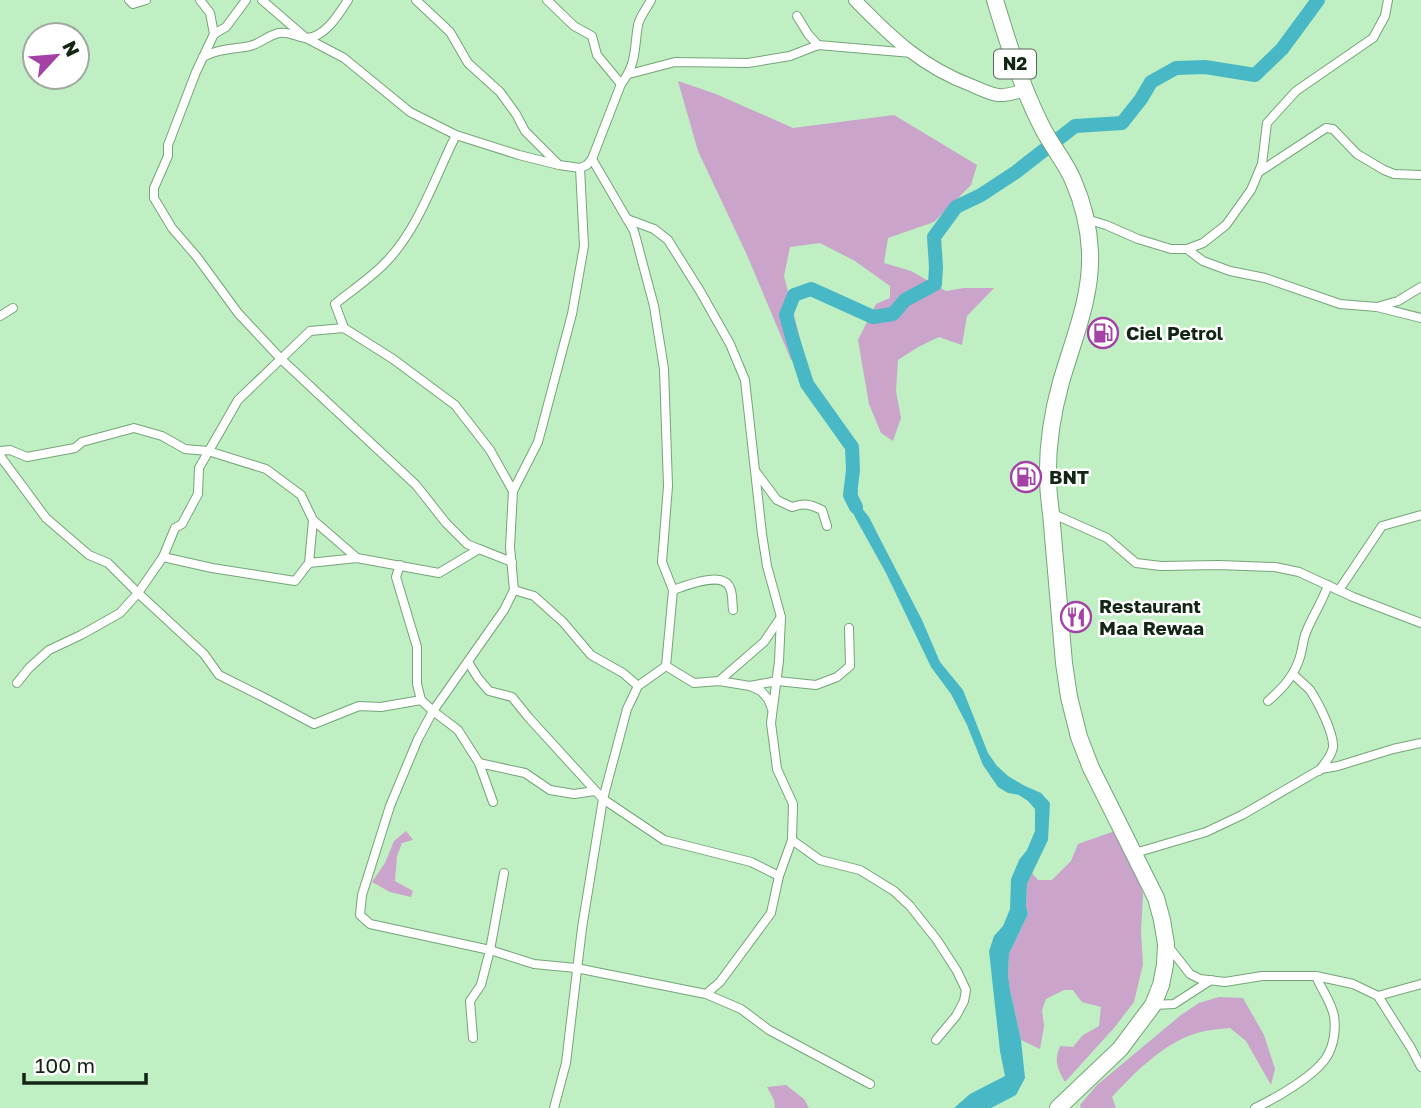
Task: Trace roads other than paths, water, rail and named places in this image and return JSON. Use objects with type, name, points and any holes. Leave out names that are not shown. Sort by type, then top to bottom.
[{"type":"highway","name":"N2","points":[[995,0],[1025,90],[1041,126],[1073,178],[1086,219],[1090,253],[1086,298],[1058,394],[1049,440],[1048,491],[1069,697],[1079,737],[1091,768],[1156,898],[1166,944],[1165,965],[1153,1005],[1120,1049],[1066,1105]]},
{"type":"street","points":[[129,0],[133,4],[146,0]]},
{"type":"street","points":[[200,0],[210,13]]},
{"type":"street","points":[[211,0],[210,13],[214,34]]},
{"type":"street","points":[[246,0],[226,27],[214,34],[203,57],[168,145],[168,156],[154,188],[154,198],[172,228],[238,313],[281,359],[415,485],[467,544],[512,562]]},
{"type":"street","points":[[262,0],[306,38]]},
{"type":"street","points":[[306,38],[324,31],[348,0]]},
{"type":"street","points":[[415,0],[450,32],[468,64],[500,92],[525,131],[559,165]]},
{"type":"street","points":[[547,0],[574,26],[592,36],[597,55],[621,84]]},
{"type":"street","points":[[203,57],[212,52],[229,51],[258,43],[275,33],[284,32],[306,38],[344,58],[410,112],[456,135],[519,155],[580,168],[592,159],[621,84],[629,74],[636,51],[638,22],[651,0]]},
{"type":"street","points":[[855,0],[889,35],[922,62],[952,79],[998,95],[1025,90]]},
{"type":"street","points":[[1086,219],[1138,239],[1171,248],[1187,249],[1203,243],[1226,225],[1251,190],[1262,164],[1267,124],[1296,91],[1373,38],[1385,16],[1388,0]]},
{"type":"street","points":[[797,16],[818,45]]},
{"type":"street","points":[[629,74],[675,62],[748,63],[790,56],[818,45],[912,53]]},
{"type":"street","points":[[1259,172],[1326,128],[1333,129],[1357,154],[1384,170],[1394,174],[1421,175]]},
{"type":"street","points":[[456,135],[407,236],[387,261],[335,304],[344,328],[393,359],[455,405],[491,450],[513,491]]},
{"type":"street","points":[[554,1108],[566,1063],[576,968],[603,799],[627,709],[638,686],[666,666],[673,590],[662,562],[668,486],[664,369],[654,306],[634,231],[592,159]]},
{"type":"street","points":[[580,168],[584,246],[572,314],[538,442],[513,491],[510,547],[514,590],[505,610],[433,711],[418,740],[390,806],[362,895],[360,915],[370,924],[490,950],[534,964],[576,968],[706,994],[741,1009],[769,1030],[870,1084]]},
{"type":"street","points":[[627,219],[654,229],[668,240],[730,344],[745,380],[767,566],[781,617],[779,661],[771,723],[777,769],[793,804],[792,840],[779,876],[771,913],[720,982],[706,994]]},
{"type":"street","points":[[1187,249],[1203,261],[1230,271],[1265,278],[1340,304],[1377,307],[1421,318]]},
{"type":"street","points":[[1377,307],[1398,301],[1421,287]]},
{"type":"street","points":[[0,316],[13,308]]},
{"type":"street","points":[[17,684],[29,668],[49,650],[120,613],[138,593],[163,558],[175,528],[182,524],[198,494],[199,468],[238,400],[310,331],[344,328]]},
{"type":"street","points":[[199,468],[185,449],[162,436],[134,428],[82,442],[75,447],[27,457],[10,450],[0,454],[46,519],[89,555],[108,563],[204,653],[219,676],[314,724],[359,706],[381,708],[421,700]]},
{"type":"street","points":[[185,449],[208,451],[266,469],[302,495],[313,520],[358,558]]},
{"type":"street","points":[[754,470],[777,500],[792,507],[804,503],[822,510],[827,526]]},
{"type":"street","points":[[1051,513],[1107,538],[1136,563],[1161,566],[1275,567],[1299,572],[1421,623]]},
{"type":"street","points":[[1339,590],[1382,526],[1421,515]]},
{"type":"street","points":[[163,558],[295,581],[309,563],[313,520]]},
{"type":"street","points":[[309,563],[358,558],[439,573],[479,549]]},
{"type":"street","points":[[400,565],[396,577],[417,647],[417,684],[421,700],[458,730],[479,763],[493,802]]},
{"type":"street","points":[[673,590],[696,582],[716,580],[727,583],[731,589],[733,610]]},
{"type":"street","points":[[1268,701],[1294,675],[1305,636],[1328,585]]},
{"type":"street","points":[[514,590],[534,596],[564,622],[591,655],[623,673],[638,686]]},
{"type":"street","points":[[719,681],[764,642],[781,617]]},
{"type":"street","points":[[750,686],[777,681],[816,685],[837,677],[850,666],[849,628]]},
{"type":"street","points":[[468,662],[489,691],[512,696],[603,799],[664,840],[751,863],[779,876]]},
{"type":"street","points":[[666,666],[694,683],[719,681],[750,686],[761,691],[772,709]]},
{"type":"street","points":[[1294,675],[1309,689],[1331,734],[1333,747],[1328,760],[1319,771]]},
{"type":"street","points":[[1135,853],[1206,832],[1242,815],[1319,771],[1421,743]]},
{"type":"street","points":[[479,763],[525,773],[550,790],[574,794],[595,791]]},
{"type":"street","points":[[792,840],[820,860],[860,870],[894,891],[937,940],[957,971],[965,990],[964,1000],[956,1016],[936,1040]]},
{"type":"street","points":[[473,1038],[470,1001],[481,985],[504,873]]},
{"type":"street","points":[[1166,944],[1190,974],[1200,979],[1225,982],[1262,976],[1316,976],[1353,984],[1378,996],[1421,1067]]},
{"type":"street","points":[[1255,1108],[1267,1103],[1314,1071],[1327,1057],[1335,1035],[1334,1018],[1332,1007],[1316,976]]},
{"type":"street","points":[[1153,1005],[1174,1004],[1211,980]]},
{"type":"street","points":[[1378,996],[1421,984]]},
{"type":"water","points":[[858,490],[857,502],[869,517],[922,620],[940,662],[963,690],[988,753],[1008,776],[1041,793],[1050,803],[1048,840],[1027,884],[1028,914],[1009,954],[1008,975],[1021,1040],[1025,1078],[1016,1095],[991,1108],[954,1108],[970,1094],[1005,1076],[989,951],[994,936],[1003,926],[1010,909],[1011,879],[1035,831],[1035,809],[1019,795],[998,787],[983,765],[967,725],[951,694],[931,667],[886,573],[849,505],[845,491]]},
{"type":"waterway","points":[[856,507],[850,495],[852,447],[807,384],[792,337],[786,315],[794,295],[811,289],[873,317],[893,314],[905,300],[935,284],[934,237],[956,207],[981,195],[1016,172],[1075,126],[1122,123],[1151,82],[1176,68],[1205,67],[1255,75],[1282,49],[1318,0]]},
{"type":"place","name":"Ciel Petrol","points":[[1103,333]]},
{"type":"place","name":"BNT","points":[[1026,477]]},
{"type":"place","name":"Restaurant Maa Rewaa","points":[[1076,617]]}]
